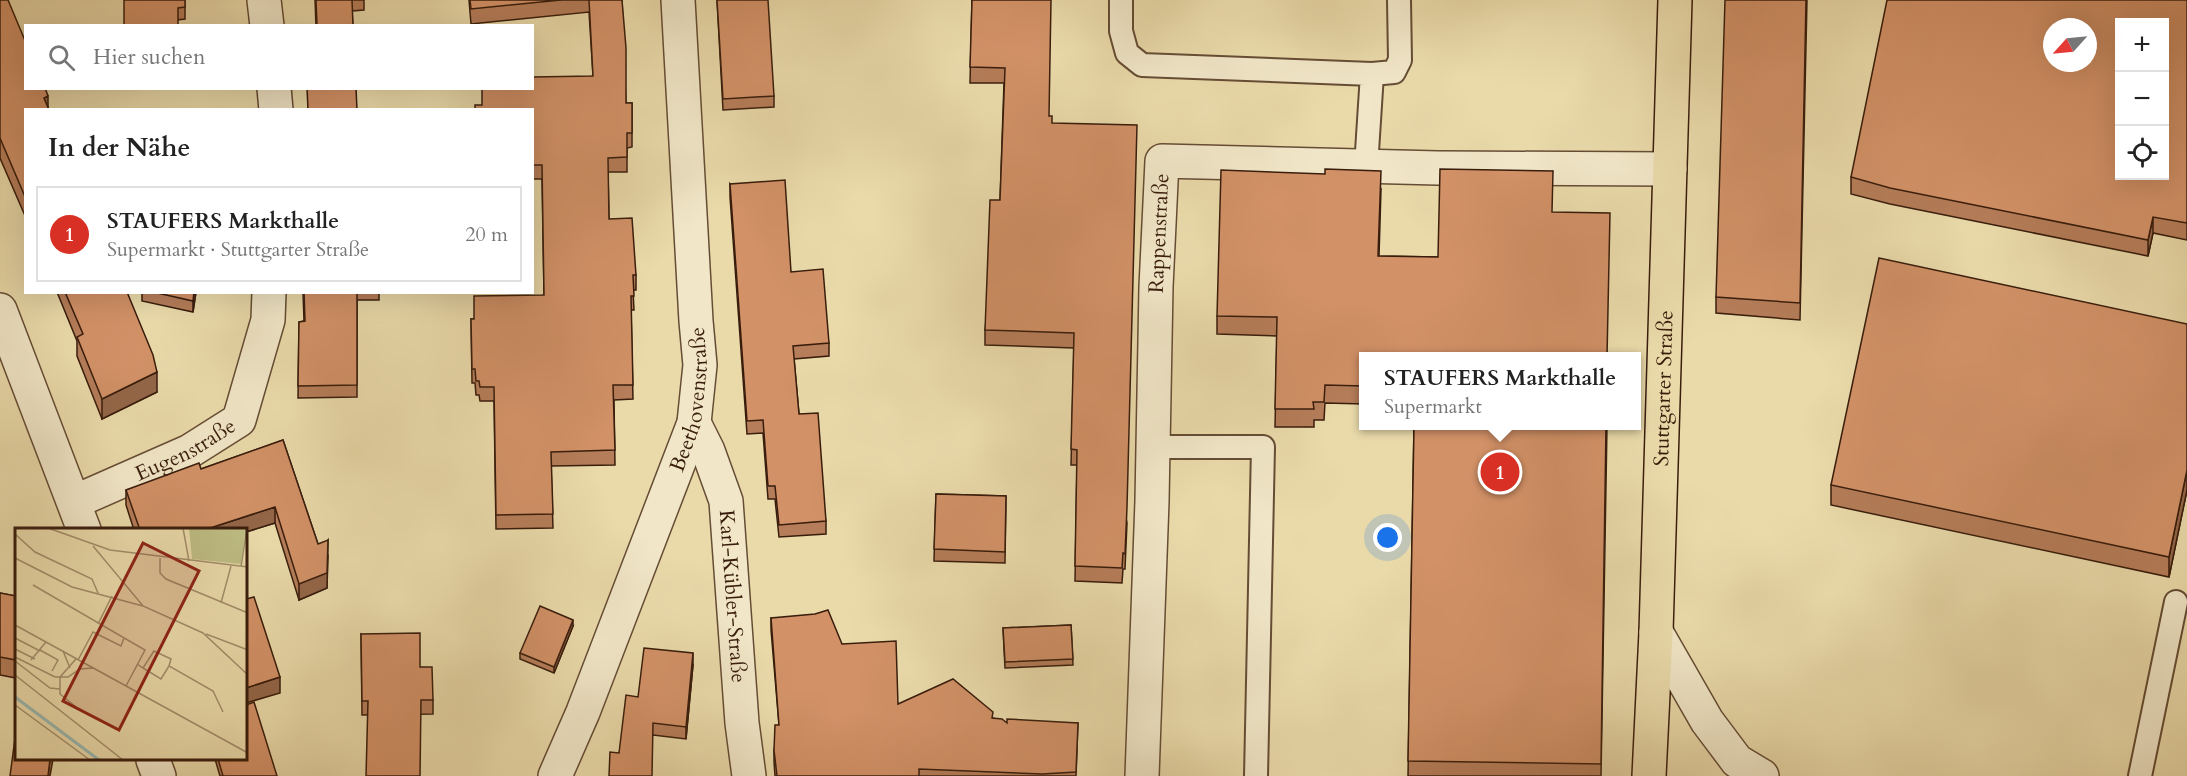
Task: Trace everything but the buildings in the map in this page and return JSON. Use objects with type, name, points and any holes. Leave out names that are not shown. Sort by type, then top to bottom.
[{"type":"main road","name":"Stuttgarter Straße","points":[[1650,776],[1675,0]]},
{"type":"street","points":[[264,0],[267,24]]},
{"type":"street","name":"Beethovenstraße","points":[[555,776],[583,712],[694,423],[700,365],[678,0]]},
{"type":"street","points":[[274,90],[276,108]]},
{"type":"street","name":"Rappenstraße","points":[[1142,776],[1154,447],[1156,287],[1162,161],[1366,167],[1670,169]]},
{"type":"street","name":"Eugenstraße","points":[[79,516],[239,420],[268,320],[269,294]]},
{"type":"street","points":[[0,310],[79,516]]},
{"type":"street","name":"Karl-Kübler-Straße","points":[[694,423],[708,451],[726,501],[742,723],[749,776]]},
{"type":"street","points":[[1656,632],[1707,721],[1737,761],[1762,776]]},
{"type":"street","points":[[154,761],[159,776]]},
{"type":"lane","points":[[1121,0],[1121,31],[1127,54],[1142,66],[1372,74],[1394,72],[1400,60],[1400,0]]},
{"type":"lane","points":[[1366,167],[1372,74]]},
{"type":"lane","points":[[1154,447],[1263,447],[1256,776]]},
{"type":"lane","points":[[2140,776],[2176,602]]},
{"type":"place","name":"STAUFERS Markthalle","points":[[1500,472]]}]
